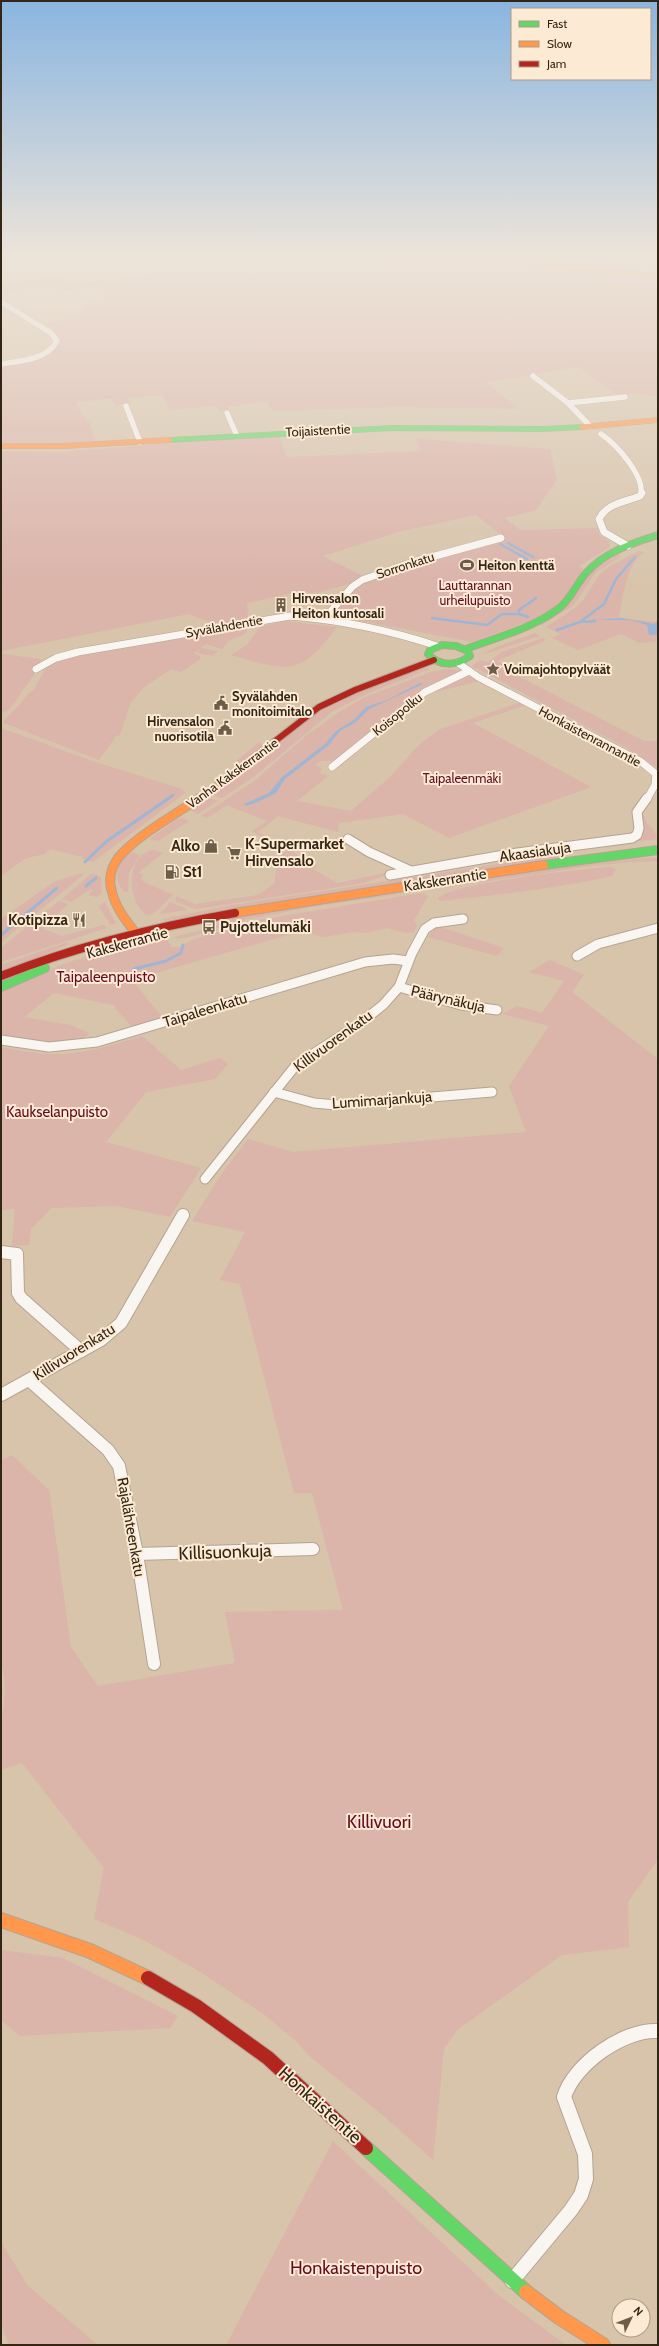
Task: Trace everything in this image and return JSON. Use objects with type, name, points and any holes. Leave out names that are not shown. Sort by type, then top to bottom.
[{"type":"street","points":[[533,376],[568,403],[590,426]]},
{"type":"street","points":[[568,403],[625,397]]},
{"type":"street","points":[[126,406],[140,442]]},
{"type":"street","points":[[226,413],[237,436]]},
{"type":"street","name":"Toijaistentie","points":[[1,446],[51,447],[360,428],[442,427],[544,431],[658,420]]},
{"type":"street","points":[[601,434],[618,445],[625,454],[642,492],[637,497],[610,507],[601,514],[599,519],[604,532],[628,546]]},
{"type":"street","points":[[466,649],[470,656],[458,662],[443,663],[434,660],[428,654],[430,650],[437,646],[452,645],[466,649],[529,624],[552,612],[570,597],[584,576],[593,566],[628,546],[658,535]]},
{"type":"street","name":"Sorronkatu","points":[[324,619],[352,587],[362,580],[436,555],[501,538]]},
{"type":"street","name":"Syvälahdentie","points":[[36,669],[64,655],[170,635],[280,617],[324,619],[408,636],[437,646]]},
{"type":"street","name":"Vanha Kakskerrantie","points":[[138,935],[114,898],[110,886],[111,869],[122,854],[157,827],[250,762],[303,717],[320,705],[352,691],[434,660]]},
{"type":"street","name":"Honkaistenrannantie","points":[[458,662],[469,671],[640,761],[657,774],[655,788],[637,812],[639,828],[637,835],[632,838]]},
{"type":"street","name":"Koisopolku","points":[[332,767],[425,692],[434,686],[469,671]]},
{"type":"street","name":"Akaasiakuja","points":[[390,875],[510,854],[632,838]]},
{"type":"street","points":[[348,839],[369,852],[413,871]]},
{"type":"street","name":"Kakskerrantie","points":[[1,976],[71,949],[232,914],[543,865],[658,850]]},
{"type":"street","name":"Killivuorenkatu","points":[[205,1179],[296,1065],[359,1024],[383,1005],[399,987],[408,961],[425,929],[434,923],[463,919]]},
{"type":"street","points":[[577,956],[598,944],[658,928]]},
{"type":"street","name":"Kakskerrantie","points":[[1,987],[60,962],[138,935]]},
{"type":"street","name":"Taipaleenkatu","points":[[1,1040],[37,1047],[71,1048],[97,1042],[364,962],[393,959],[408,961]]},
{"type":"street","name":"Päärynäkuja","points":[[399,987],[461,1005],[497,1010]]},
{"type":"street","name":"Lumimarjankuja","points":[[274,1092],[314,1103],[336,1105],[492,1092]]},
{"type":"street","name":"Killivuorenkatu","points":[[1,1395],[81,1351],[112,1332],[127,1315],[183,1215]]},
{"type":"street","points":[[1,1252],[17,1254],[18,1293],[21,1298],[81,1351]]},
{"type":"street","name":"Rajalähteenkatu","points":[[29,1380],[85,1429],[114,1458],[122,1474],[137,1554],[154,1664]]},
{"type":"street","name":"Killisuonkuja","points":[[137,1554],[313,1549]]},
{"type":"street","name":"Honkaistentie","points":[[1,1920],[78,1946],[119,1964],[163,1987],[224,2025],[273,2062],[512,2281],[560,2317],[603,2345]]},
{"type":"street","points":[[512,2281],[571,2210],[581,2195],[586,2180],[585,2154],[564,2097],[573,2076],[622,2038],[644,2030],[658,2031]]},
{"type":"green space","points":[[1,365],[658,365],[658,397],[629,393],[619,396],[579,367],[486,382],[518,409],[397,407],[272,411],[267,402],[227,406],[229,410],[219,411],[217,406],[169,410],[163,395],[128,398],[130,403],[115,406],[112,399],[77,402],[80,412],[89,422],[96,441],[58,443],[1,442]]},
{"type":"green space","name":"Lauttarannan urheilupuisto","points":[[279,435],[287,457],[420,451],[416,439],[550,449],[557,480],[536,510],[505,518],[520,530],[598,528],[599,534],[609,542],[610,547],[579,566],[583,568],[567,594],[555,607],[527,622],[472,642],[331,615],[358,585],[371,578],[505,538],[476,515],[402,531],[323,556],[363,576],[349,584],[316,593],[298,592],[247,603],[248,619],[217,625],[189,614],[1,651],[1,451],[59,452]]},
{"type":"green space","points":[[146,443],[143,445],[54,449],[55,448]]},
{"type":"green space","points":[[639,551],[645,553],[639,557],[634,564],[626,581],[619,618],[656,622],[658,620],[658,641],[639,643],[621,634],[578,650],[552,638],[560,634],[546,627],[575,608],[584,599],[600,574],[608,567]]},
{"type":"green space","points":[[617,555],[622,556],[595,573],[574,605],[542,625],[538,624],[565,608],[591,572]]},
{"type":"green space","points":[[284,621],[337,627],[324,644],[312,655],[302,662],[291,666],[279,667],[266,665],[231,655],[247,645],[260,627]]},
{"type":"green space","points":[[247,627],[247,633],[228,641],[222,649],[206,644],[201,648],[218,651],[213,656],[197,653],[200,649],[193,653],[200,656],[200,659],[181,672],[171,669],[143,688],[131,702],[120,735],[116,736],[99,760],[4,723],[4,720],[15,710],[30,692],[33,691],[46,668],[54,660]]},
{"type":"green space","points":[[535,633],[540,636],[484,654],[500,646]]},
{"type":"green space","points":[[543,638],[546,640],[497,661],[512,668],[510,672],[644,741],[658,741],[658,768],[629,749],[472,666],[480,660],[487,662],[502,652]]},
{"type":"green space","points":[[1,654],[41,659],[40,666],[9,710],[1,713]]},
{"type":"green space","points":[[428,668],[429,669],[364,695],[333,711],[255,776],[222,798],[212,795],[263,758],[308,718],[332,702],[378,684]]},
{"type":"green space","name":"Taipaleenmäki","points":[[447,669],[463,671],[452,676],[334,761],[321,761],[315,765],[322,769],[319,773],[328,776],[297,801],[351,811],[389,778],[418,746],[438,730],[521,702],[526,705],[473,723],[591,787],[449,838],[403,814],[339,823],[338,832],[278,816],[258,832],[317,866],[313,869],[337,883],[396,871],[364,883],[196,909],[176,902],[176,896],[195,904],[258,895],[274,884],[277,866],[269,862],[287,851],[252,831],[267,821],[227,805],[207,818],[201,816],[253,782],[307,735],[339,712],[363,698],[434,671]]},
{"type":"green space","points":[[469,676],[481,681],[431,693],[464,677]]},
{"type":"green space","points":[[1,728],[92,761],[182,789],[185,793],[93,862],[82,859],[83,857],[50,849],[45,854],[26,858],[1,876]]},
{"type":"green space","points":[[258,743],[263,744],[262,749],[241,764],[234,763]]},
{"type":"green space","points":[[209,798],[218,801],[198,814],[189,810]]},
{"type":"green space","points":[[640,815],[644,815],[646,822],[655,832],[657,839],[631,842],[643,837]]},
{"type":"green space","points":[[181,818],[189,821],[158,841],[150,839],[175,820]]},
{"type":"green space","points":[[153,850],[163,853],[138,873],[143,875],[141,879],[144,882],[173,895],[153,914],[147,915],[140,909],[136,900],[132,880],[137,860],[144,854]]},
{"type":"green space","points":[[131,852],[140,855],[129,872],[128,892],[124,892],[120,886],[117,875],[122,861]]},
{"type":"green space","points":[[564,854],[566,856],[543,862],[227,909],[164,921],[163,919],[227,906]]},
{"type":"green space","points":[[643,858],[658,858],[658,861],[630,862],[584,867],[318,906],[248,919],[189,937],[178,939],[174,937],[218,926],[217,924],[245,915],[491,876]]},
{"type":"green space","points":[[611,867],[616,869],[612,876],[548,888],[440,901],[438,899],[446,893],[489,883],[575,870]]},
{"type":"green space","points":[[78,874],[84,874],[1,942],[1,919],[54,882]]},
{"type":"green space","points":[[91,874],[98,875],[101,878],[102,893],[96,897],[89,895],[93,890],[91,889],[71,902],[62,899]]},
{"type":"green space","name":"Taipaleenpuisto","points":[[421,893],[428,896],[414,920],[417,926],[414,932],[406,933],[387,928],[365,933],[354,932],[323,937],[301,931],[132,980],[162,1017],[132,1027],[113,1005],[54,993],[24,1017],[70,1025],[89,1033],[84,1038],[86,1040],[50,1043],[1,1035],[1,990],[69,962],[165,935],[171,947],[179,947],[192,940],[259,920]]},
{"type":"green space","points":[[59,901],[68,904],[43,929],[62,936],[104,925],[107,928],[1,962],[1,948]]},
{"type":"green space","points":[[105,902],[116,924],[110,924],[99,906]]},
{"type":"green space","points":[[170,902],[186,909],[187,910],[160,914]]},
{"type":"green space","points":[[437,926],[504,948],[497,956],[428,937]]},
{"type":"green space","points":[[67,942],[69,944],[1,973],[1,965]]},
{"type":"green space","name":"Killivuori","points":[[550,960],[584,975],[572,992],[658,1059],[658,1859],[628,1902],[629,1947],[562,1955],[458,2029],[444,2049],[433,2160],[385,2117],[309,2056],[297,2042],[265,2015],[199,1971],[142,1939],[94,1919],[104,1868],[22,1763],[1,1770],[1,1734],[5,1681],[1,1663],[1,1461],[12,1455],[49,1490],[71,1647],[98,1686],[235,1663],[225,1612],[343,1610],[312,1493],[294,1493],[240,1284],[220,1280],[245,1232],[192,1221],[222,1173],[248,1139],[293,1152],[526,1132],[509,1086],[549,1026],[502,1014],[517,1006],[542,1013],[564,981],[529,972]]},
{"type":"green space","name":"Kaukselanpuisto","points":[[142,1036],[181,1070],[220,1058],[228,1064],[215,1079],[146,1092],[106,1142],[201,1168],[170,1217],[117,1206],[51,1208],[31,1229],[29,1245],[12,1246],[15,1209],[1,1210],[1,1047],[40,1053],[72,1053],[88,1051]]},
{"type":"green space","points":[[1,1950],[63,1958],[178,2016],[170,2028],[20,2036],[1,2020]]},
{"type":"green space","name":"Honkaistenpuisto","points":[[333,2141],[497,2294],[566,2345],[226,2345]]},
{"type":"green space","points":[[1,2242],[28,2286],[98,2345],[9,2345],[1,2324]]},
{"type":"water","points":[[622,618],[654,624],[658,620],[658,635],[649,635],[647,625],[631,620],[594,620]]},
{"type":"water","points":[[420,683],[423,684],[369,709],[356,722],[340,731],[329,745],[285,779],[276,793],[246,806],[244,804],[269,793],[282,777],[325,744],[336,731],[355,719],[366,707],[387,700]]},
{"type":"waterway","points":[[508,543],[533,557]]},
{"type":"waterway","points":[[500,544],[527,559]]},
{"type":"waterway","points":[[580,622],[604,604],[616,579],[635,557]]},
{"type":"waterway","points":[[519,614],[519,610],[536,598]]},
{"type":"waterway","points":[[432,618],[487,625],[502,614],[519,614]]},
{"type":"waterway","points":[[519,614],[528,617]]},
{"type":"waterway","points":[[580,622],[595,621]]},
{"type":"waterway","points":[[557,630],[580,622]]},
{"type":"waterway","points":[[168,799],[173,795]]},
{"type":"waterway","points":[[85,862],[107,841],[169,798]]},
{"type":"waterway","points":[[86,886],[96,878]]},
{"type":"waterway","points":[[1,935],[57,888]]},
{"type":"waterway","points":[[130,979],[134,969],[166,961],[181,953],[183,945]]},
{"type":"traffic: fast","points":[[170,440],[360,429],[444,427],[542,429],[582,427]]},
{"type":"traffic: fast","points":[[466,649],[514,632],[548,616],[563,605],[586,573],[601,559],[619,549],[658,535]]},
{"type":"traffic: fast","points":[[442,645],[456,646],[468,651],[470,656],[465,660],[454,664],[437,661],[428,654],[430,650],[442,645]]},
{"type":"traffic: fast","points":[[544,865],[658,850]]},
{"type":"traffic: fast","points":[[1,987],[45,968]]},
{"type":"traffic: fast","points":[[366,2148],[526,2292]]},
{"type":"traffic: slow","points":[[582,427],[658,420]]},
{"type":"traffic: slow","points":[[1,446],[64,446],[170,440]]},
{"type":"traffic: slow","points":[[140,939],[116,904],[110,882],[111,870],[118,859],[129,847],[225,780]]},
{"type":"traffic: slow","points":[[235,913],[544,865]]},
{"type":"traffic: slow","points":[[1,1920],[90,1951],[148,1978]]},
{"type":"traffic: slow","points":[[526,2292],[559,2317],[603,2345]]},
{"type":"traffic: jam","points":[[225,780],[319,707],[355,690],[434,660]]},
{"type":"traffic: jam","points":[[1,976],[58,954],[116,937],[235,913]]},
{"type":"traffic: jam","points":[[148,1978],[196,2006],[268,2058],[366,2148]]},
{"type":"place","name":"Heiton kenttä","points":[[467,565]]},
{"type":"place","name":"Hirvensalon Heiton kuntosali","points":[[281,605]]},
{"type":"place","name":"Voimajohtopylväät","points":[[493,669]]},
{"type":"place","name":"Syvälahden monitoimitalo","points":[[221,703]]},
{"type":"place","name":"Hirvensalon nuorisotila","points":[[225,728]]},
{"type":"place","name":"Alko","points":[[211,846]]},
{"type":"place","name":"K-Supermarket Hirvensalo","points":[[234,853]]},
{"type":"place","name":"St1","points":[[172,872]]},
{"type":"place","name":"Kotipizza","points":[[79,920]]},
{"type":"place","name":"Pujottelumäki","points":[[209,927]]}]
